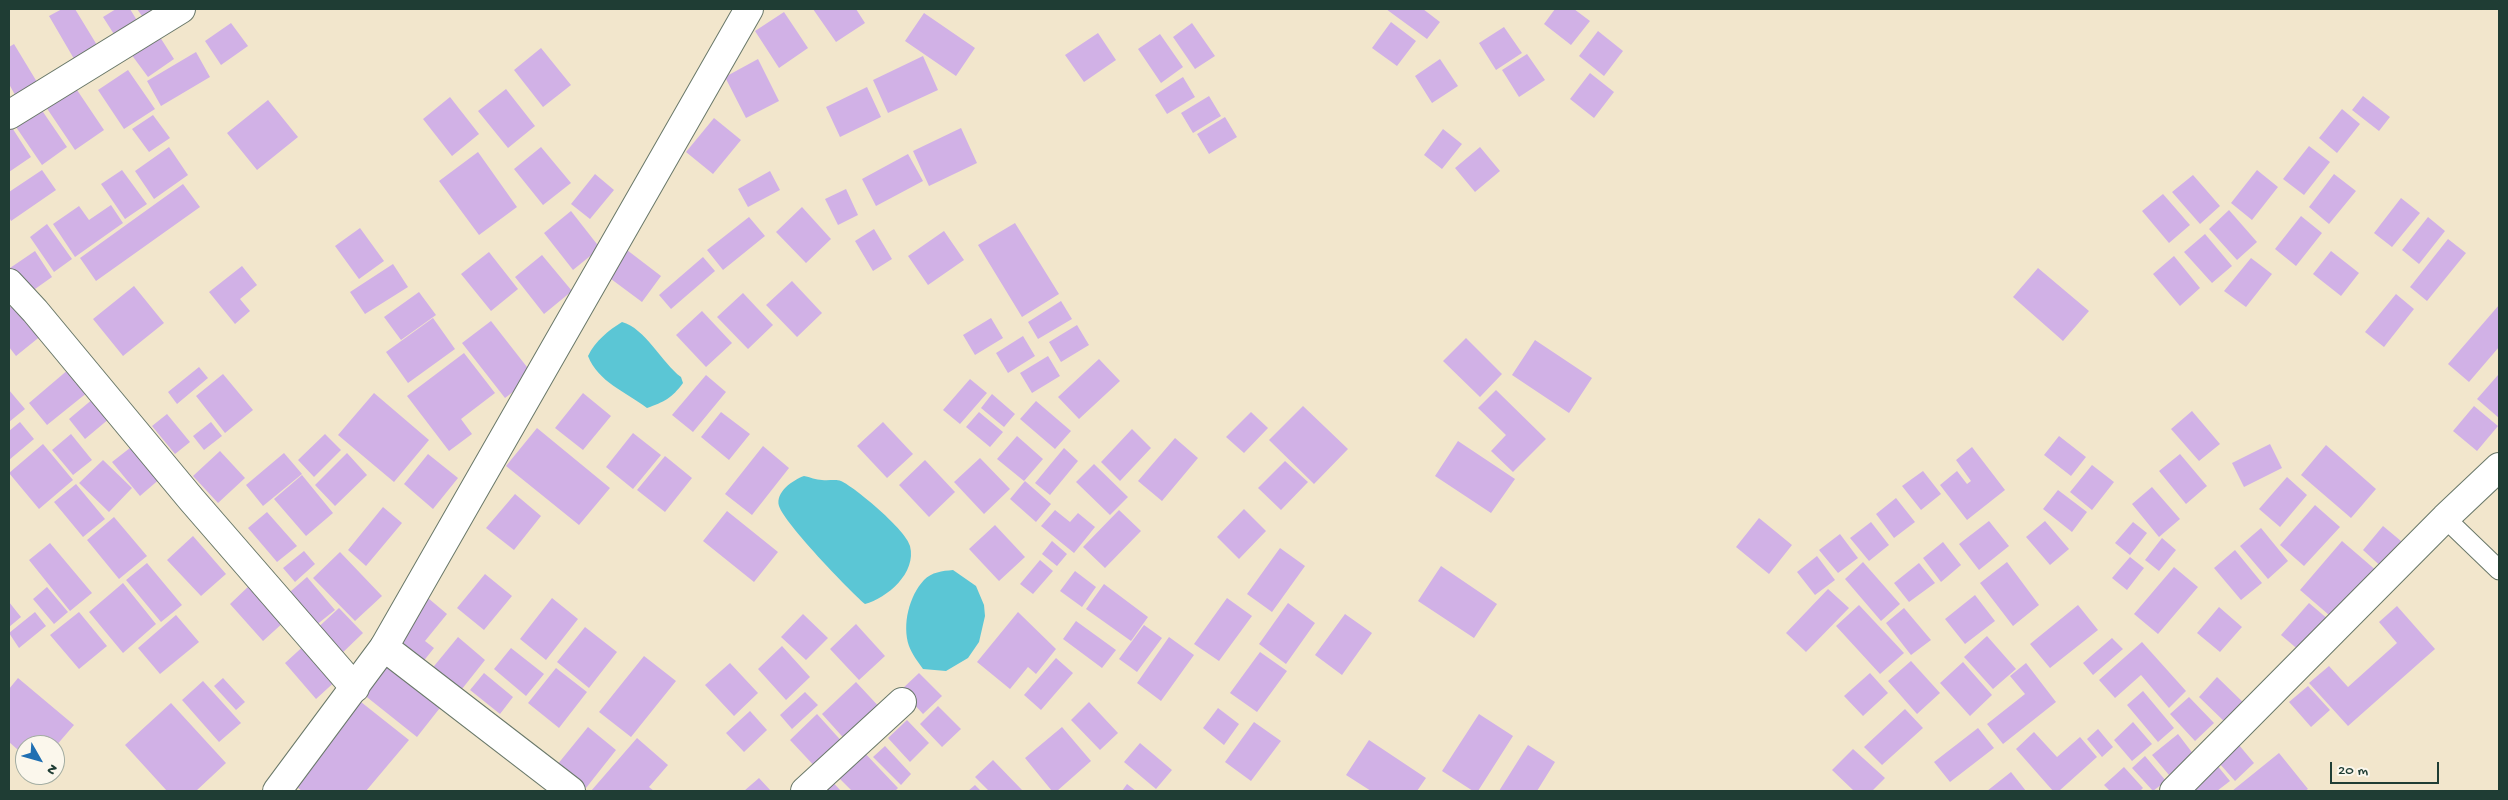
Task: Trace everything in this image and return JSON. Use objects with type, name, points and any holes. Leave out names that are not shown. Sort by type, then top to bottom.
[{"type":"street","points":[[9,115],[181,9]]},
{"type":"street","points":[[277,791],[384,647],[749,9]]},
{"type":"street","points":[[9,284],[35,311],[191,498],[355,688]]},
{"type":"street","points":[[2174,791],[2445,518],[2499,467]]},
{"type":"street","points":[[384,647],[571,791]]},
{"type":"street","points":[[804,791],[902,702]]},
{"type":"lane","points":[[2445,518],[2499,570]]},
{"type":"water","points":[[622,322],[646,338],[681,377],[683,383],[667,399],[647,408],[613,386],[598,373],[588,356],[594,345],[603,336]]},
{"type":"water","points":[[804,476],[820,480],[839,480],[848,485],[880,510],[907,539],[911,556],[909,566],[905,575],[891,590],[874,601],[865,604],[845,585],[793,527],[784,515],[778,501],[786,487]]},
{"type":"water","points":[[953,570],[976,586],[984,605],[985,616],[979,642],[968,658],[946,671],[923,669],[909,646],[906,629],[908,611],[914,594],[927,577],[937,572]]},
{"type":"building","points":[[62,9],[75,9],[100,50],[77,64],[49,16]]},
{"type":"building","points":[[116,9],[130,9],[141,27],[119,42],[103,17]]},
{"type":"building","points":[[137,9],[167,9],[147,23]]},
{"type":"building","points":[[813,9],[856,9],[865,23],[836,42]]},
{"type":"building","points":[[1386,9],[1423,9],[1440,22],[1427,39]]},
{"type":"building","points":[[1555,9],[1574,9],[1590,21],[1571,45],[1544,24]]},
{"type":"building","points":[[784,12],[808,48],[779,68],[755,31]]},
{"type":"building","points":[[924,13],[975,48],[956,76],[905,41]]},
{"type":"building","points":[[1391,22],[1416,41],[1397,66],[1372,48]]},
{"type":"building","points":[[231,23],[248,46],[221,65],[205,41]]},
{"type":"building","points":[[1192,23],[1215,56],[1195,69],[1173,37]]},
{"type":"building","points":[[1504,27],[1522,53],[1496,70],[1479,43]]},
{"type":"building","points":[[1598,31],[1623,51],[1604,76],[1579,56]]},
{"type":"building","points":[[1098,33],[1116,60],[1084,82],[1065,55]]},
{"type":"building","points":[[158,34],[174,59],[148,77],[131,54]]},
{"type":"building","points":[[1160,34],[1183,67],[1161,83],[1138,49]]},
{"type":"building","points":[[14,44],[37,82],[15,95],[9,84],[9,47]]},
{"type":"building","points":[[541,48],[571,85],[543,107],[514,70]]},
{"type":"building","points":[[196,52],[210,77],[161,106],[147,81]]},
{"type":"building","points":[[1527,54],[1545,80],[1519,97],[1502,70]]},
{"type":"building","points":[[923,56],[938,90],[888,113],[873,80]]},
{"type":"building","points":[[758,59],[779,101],[746,118],[725,77]]},
{"type":"building","points":[[1440,59],[1458,86],[1432,103],[1415,76]]},
{"type":"building","points":[[128,70],[155,109],[124,129],[98,90]]},
{"type":"building","points":[[1590,73],[1614,92],[1594,118],[1570,99]]},
{"type":"building","points":[[1183,77],[1195,97],[1167,114],[1155,95]]},
{"type":"building","points":[[75,87],[104,130],[75,150],[46,107]]},
{"type":"building","points":[[867,87],[881,117],[840,137],[826,107]]},
{"type":"building","points":[[506,89],[535,126],[508,148],[478,111]]},
{"type":"building","points":[[1209,96],[1221,116],[1193,133],[1181,113]]},
{"type":"building","points":[[2363,96],[2390,117],[2379,131],[2352,110]]},
{"type":"building","points":[[450,97],[479,134],[452,156],[423,119]]},
{"type":"building","points":[[268,100],[298,137],[257,170],[227,133]]},
{"type":"building","points":[[41,109],[67,147],[42,165],[16,127]]},
{"type":"building","points":[[2342,109],[2360,124],[2337,153],[2319,138]]},
{"type":"building","points":[[153,115],[170,138],[149,152],[132,129]]},
{"type":"building","points":[[1225,117],[1237,137],[1209,154],[1197,134]]},
{"type":"building","points":[[714,118],[741,140],[713,174],[686,152]]},
{"type":"building","points":[[9,123],[31,157],[9,172]]},
{"type":"building","points":[[961,128],[977,163],[929,186],[913,151]]},
{"type":"building","points":[[1443,129],[1462,144],[1442,169],[1424,155]]},
{"type":"building","points":[[2309,146],[2330,162],[2304,195],[2283,179]]},
{"type":"building","points":[[169,147],[188,175],[154,199],[135,171]]},
{"type":"building","points":[[541,147],[571,183],[543,205],[514,169]]},
{"type":"building","points":[[1480,147],[1500,171],[1475,192],[1455,168]]},
{"type":"building","points":[[478,152],[517,207],[479,235],[439,181]]},
{"type":"building","points":[[908,154],[923,181],[876,206],[862,179]]},
{"type":"building","points":[[42,170],[56,190],[11,221],[9,217],[9,192]]},
{"type":"building","points":[[122,170],[147,204],[125,219],[101,184]]},
{"type":"building","points":[[2257,170],[2278,187],[2252,220],[2231,203]]},
{"type":"building","points":[[770,171],[780,190],[748,207],[738,189]]},
{"type":"building","points":[[595,174],[614,190],[590,219],[571,204]]},
{"type":"building","points":[[2334,174],[2356,191],[2329,224],[2309,207]]},
{"type":"building","points":[[2193,175],[2220,206],[2200,224],[2172,192]]},
{"type":"building","points":[[183,184],[200,207],[96,281],[80,258]]},
{"type":"building","points":[[846,189],[858,215],[838,225],[825,199]]},
{"type":"building","points":[[2163,194],[2190,225],[2169,243],[2142,211]]},
{"type":"building","points":[[2401,198],[2420,213],[2392,247],[2374,233]]},
{"type":"building","points":[[111,205],[123,223],[75,257],[53,224],[79,206],[89,220]]},
{"type":"building","points":[[802,207],[831,239],[806,263],[776,232]]},
{"type":"building","points":[[2229,210],[2257,242],[2237,260],[2209,229]]},
{"type":"building","points":[[571,211],[600,248],[573,270],[544,233]]},
{"type":"building","points":[[2301,216],[2322,233],[2296,266],[2275,249]]},
{"type":"building","points":[[749,217],[765,236],[723,270],[707,250]]},
{"type":"building","points":[[2428,217],[2445,231],[2419,264],[2402,250]]},
{"type":"building","points":[[1015,223],[1059,294],[1022,317],[978,245]]},
{"type":"building","points":[[47,224],[72,259],[54,272],[30,237]]},
{"type":"building","points":[[360,228],[384,261],[359,279],[335,246]]},
{"type":"building","points":[[874,229],[892,259],[873,271],[855,241]]},
{"type":"building","points":[[944,231],[964,260],[928,285],[908,256]]},
{"type":"building","points":[[2205,234],[2232,266],[2212,283],[2184,252]]},
{"type":"building","points":[[2448,239],[2466,253],[2427,301],[2410,287]]},
{"type":"building","points":[[627,250],[661,276],[642,302],[607,276]]},
{"type":"building","points":[[35,251],[52,277],[28,294],[10,268]]},
{"type":"building","points":[[2331,251],[2359,273],[2341,296],[2313,274]]},
{"type":"building","points":[[489,252],[518,289],[491,311],[461,274]]},
{"type":"building","points":[[542,255],[572,291],[544,314],[515,277]]},
{"type":"building","points":[[2174,256],[2200,288],[2180,306],[2153,274]]},
{"type":"building","points":[[703,257],[715,271],[671,309],[659,295]]},
{"type":"building","points":[[2251,258],[2272,274],[2246,307],[2224,291]]},
{"type":"building","points":[[393,264],[408,287],[365,314],[350,292]]},
{"type":"building","points":[[242,266],[257,285],[240,299],[250,311],[235,324],[209,292]]},
{"type":"building","points":[[2038,268],[2089,311],[2063,341],[2013,297]]},
{"type":"building","points":[[792,281],[822,313],[797,337],[766,305]]},
{"type":"building","points":[[134,286],[164,323],[123,356],[93,319]]},
{"type":"building","points":[[419,292],[436,315],[401,340],[384,317]]},
{"type":"building","points":[[743,293],[773,325],[748,349],[717,317]]},
{"type":"building","points":[[2396,294],[2414,309],[2384,347],[2365,332]]},
{"type":"building","points":[[1061,301],[1072,319],[1038,339],[1028,322]]},
{"type":"building","points":[[15,303],[42,335],[16,356],[9,347],[9,308]]},
{"type":"building","points":[[2499,305],[2499,347],[2469,382],[2448,364]]},
{"type":"building","points":[[702,311],[732,343],[706,367],[676,335]]},
{"type":"building","points":[[433,318],[455,349],[408,383],[386,352]]},
{"type":"building","points":[[991,318],[1003,338],[975,355],[963,335]]},
{"type":"building","points":[[491,321],[534,376],[505,398],[462,343]]},
{"type":"building","points":[[1077,325],[1089,345],[1061,362],[1049,342]]},
{"type":"building","points":[[1023,336],[1035,356],[1008,373],[996,353]]},
{"type":"building","points":[[1466,338],[1502,374],[1480,397],[1443,361]]},
{"type":"building","points":[[1535,340],[1592,378],[1569,413],[1512,375]]},
{"type":"building","points":[[464,353],[495,393],[461,419],[472,434],[449,451],[407,396]]},
{"type":"building","points":[[1048,356],[1060,376],[1032,393],[1020,373]]},
{"type":"building","points":[[1099,359],[1120,381],[1079,419],[1058,397]]},
{"type":"building","points":[[199,367],[208,378],[177,404],[168,392]]},
{"type":"building","points":[[69,369],[88,392],[47,425],[29,403]]},
{"type":"building","points":[[223,374],[253,410],[225,433],[196,396]]},
{"type":"building","points":[[706,375],[726,392],[693,432],[672,415]]},
{"type":"building","points":[[2499,376],[2499,418],[2477,399]]},
{"type":"building","points":[[970,379],[987,393],[960,424],[943,410]]},
{"type":"building","points":[[9,390],[25,409],[9,422]]},
{"type":"building","points":[[1496,390],[1546,439],[1513,472],[1491,451],[1506,435],[1478,408]]},
{"type":"building","points":[[374,393],[429,440],[394,482],[338,435]]},
{"type":"building","points":[[583,393],[611,416],[583,450],[555,428]]},
{"type":"building","points":[[992,394],[1015,414],[1004,427],[981,408]]},
{"type":"building","points":[[94,398],[110,418],[85,439],[69,419]]},
{"type":"building","points":[[1036,401],[1071,431],[1055,449],[1020,419]]},
{"type":"building","points":[[1303,406],[1348,449],[1314,484],[1269,440]]},
{"type":"building","points":[[2474,406],[2498,426],[2477,451],[2453,431]]},
{"type":"building","points":[[2192,411],[2220,444],[2199,461],[2171,429]]},
{"type":"building","points":[[721,412],[750,434],[729,460],[701,437]]},
{"type":"building","points":[[979,412],[1003,432],[990,447],[966,427]]},
{"type":"building","points":[[1251,412],[1268,428],[1244,453],[1226,437]]},
{"type":"building","points":[[167,414],[190,442],[175,454],[152,426]]},
{"type":"building","points":[[20,422],[34,439],[9,460],[9,431]]},
{"type":"building","points":[[211,422],[222,436],[204,450],[193,436]]},
{"type":"building","points":[[883,422],[913,454],[887,478],[857,446]]},
{"type":"building","points":[[537,428],[610,488],[579,525],[506,466]]},
{"type":"building","points":[[1132,429],[1151,448],[1120,481],[1101,462]]},
{"type":"building","points":[[633,433],[661,455],[633,489],[606,467]]},
{"type":"building","points":[[71,434],[92,460],[73,475],[52,450]]},
{"type":"building","points":[[325,434],[341,450],[314,477],[298,460]]},
{"type":"building","points":[[1017,436],[1043,459],[1024,481],[997,459]]},
{"type":"building","points":[[2059,436],[2086,457],[2071,476],[2044,455]]},
{"type":"building","points":[[1175,438],[1198,458],[1162,501],[1138,481]]},
{"type":"building","points":[[1458,441],[1515,479],[1491,513],[1435,476]]},
{"type":"building","points":[[43,444],[73,480],[39,509],[9,473]]},
{"type":"building","points":[[135,444],[162,477],[140,496],[112,462]]},
{"type":"building","points":[[2270,444],[2282,468],[2244,487],[2232,463]]},
{"type":"building","points":[[2326,445],[2376,489],[2351,518],[2301,475]]},
{"type":"building","points":[[763,446],[789,468],[752,515],[725,494]]},
{"type":"building","points":[[1972,447],[2005,490],[1967,520],[1940,485],[1957,471],[1967,484],[1971,481],[1956,460]]},
{"type":"building","points":[[1064,448],[1078,461],[1050,495],[1035,483]]},
{"type":"building","points":[[220,451],[245,478],[218,503],[193,476]]},
{"type":"building","points":[[284,453],[302,474],[263,506],[246,485]]},
{"type":"building","points":[[347,453],[367,475],[335,506],[315,485]]},
{"type":"building","points":[[428,454],[458,478],[433,509],[404,484]]},
{"type":"building","points":[[2180,454],[2207,486],[2186,504],[2159,471]]},
{"type":"building","points":[[665,456],[692,478],[665,512],[637,490]]},
{"type":"building","points":[[980,458],[1010,489],[984,514],[954,482]]},
{"type":"building","points":[[103,460],[132,488],[109,512],[79,483]]},
{"type":"building","points":[[925,460],[955,492],[929,517],[899,485]]},
{"type":"building","points":[[1285,461],[1308,482],[1281,510],[1258,488]]},
{"type":"building","points":[[1094,464],[1128,497],[1110,515],[1076,482]]},
{"type":"building","points":[[2092,465],[2114,482],[2092,510],[2070,492]]},
{"type":"building","points":[[1923,471],[1941,494],[1921,510],[1902,486]]},
{"type":"building","points":[[302,475],[333,513],[306,536],[274,499]]},
{"type":"building","points":[[2287,477],[2307,495],[2280,527],[2259,509]]},
{"type":"building","points":[[1025,481],[1051,504],[1036,522],[1010,499]]},
{"type":"building","points":[[76,484],[105,519],[83,537],[54,502]]},
{"type":"building","points":[[2152,487],[2180,519],[2159,537],[2132,504]]},
{"type":"building","points":[[2058,490],[2087,512],[2072,532],[2043,509]]},
{"type":"building","points":[[515,494],[541,516],[514,550],[486,528]]},
{"type":"building","points":[[1896,498],[1915,522],[1894,538],[1876,514]]},
{"type":"building","points":[[2315,505],[2340,527],[2304,566],[2280,545]]},
{"type":"building","points":[[383,507],[402,523],[366,566],[348,550]]},
{"type":"building","points":[[1244,509],[1266,531],[1239,559],[1217,537]]},
{"type":"building","points":[[1055,510],[1070,522],[1078,513],[1095,527],[1074,553],[1041,526]]},
{"type":"building","points":[[1119,510],[1141,531],[1105,568],[1083,547]]},
{"type":"building","points":[[727,511],[778,552],[754,582],[703,541]]},
{"type":"building","points":[[267,512],[297,546],[277,562],[248,528]]},
{"type":"building","points":[[114,517],[147,556],[119,579],[87,540]]},
{"type":"building","points":[[1759,518],[1792,545],[1769,574],[1736,547]]},
{"type":"building","points":[[1989,521],[2009,546],[1979,570],[1959,544]]},
{"type":"building","points":[[2045,521],[2069,549],[2050,565],[2026,537]]},
{"type":"building","points":[[1871,522],[1889,545],[1869,561],[1850,538]]},
{"type":"building","points":[[2133,522],[2147,533],[2130,555],[2115,543]]},
{"type":"building","points":[[995,525],[1025,557],[999,581],[969,549]]},
{"type":"building","points":[[2383,526],[2407,546],[2386,571],[2363,550]]},
{"type":"building","points":[[2261,528],[2288,561],[2268,579],[2240,546]]},
{"type":"building","points":[[1840,534],[1858,558],[1838,573],[1819,550]]},
{"type":"building","points":[[193,536],[226,574],[201,596],[167,560]]},
{"type":"building","points":[[2162,538],[2176,550],[2159,571],[2145,560]]},
{"type":"building","points":[[1052,541],[1067,554],[1057,566],[1042,554]]},
{"type":"building","points":[[2342,541],[2378,572],[2336,621],[2300,590]]},
{"type":"building","points":[[1943,542],[1961,565],[1941,582],[1923,558]]},
{"type":"building","points":[[50,543],[92,593],[70,611],[29,560]]},
{"type":"building","points":[[1280,548],[1305,566],[1272,612],[1247,594]]},
{"type":"building","points":[[2235,550],[2262,583],[2241,600],[2214,568]]},
{"type":"building","points":[[304,551],[315,564],[295,582],[283,568]]},
{"type":"building","points":[[340,552],[382,596],[355,621],[313,578]]},
{"type":"building","points":[[1817,556],[1835,580],[1815,595],[1797,572]]},
{"type":"building","points":[[2130,557],[2144,568],[2127,590],[2112,578]]},
{"type":"building","points":[[1040,560],[1053,571],[1033,594],[1020,584]]},
{"type":"building","points":[[1863,562],[1900,604],[1881,621],[1845,579]]},
{"type":"building","points":[[2007,562],[2039,605],[2013,626],[1980,583]]},
{"type":"building","points":[[147,563],[182,605],[161,622],[126,580]]},
{"type":"building","points":[[1919,563],[1935,583],[1909,602],[1894,583]]},
{"type":"building","points":[[1441,566],[1497,604],[1474,638],[1418,601]]},
{"type":"building","points":[[2174,567],[2198,587],[2158,634],[2134,614]]},
{"type":"building","points":[[1075,571],[1096,587],[1082,607],[1060,591]]},
{"type":"building","points":[[485,574],[512,596],[484,630],[457,608]]},
{"type":"building","points":[[307,577],[335,610],[310,630],[283,598]]},
{"type":"building","points":[[123,583],[156,624],[123,653],[89,612]]},
{"type":"building","points":[[251,584],[285,621],[263,641],[230,604]]},
{"type":"building","points":[[1104,584],[1148,617],[1131,641],[1086,609]]},
{"type":"building","points":[[47,587],[68,612],[54,624],[33,599]]},
{"type":"building","points":[[1828,589],[1849,608],[1806,652],[1786,633]]},
{"type":"building","points":[[1975,595],[1995,621],[1965,644],[1945,619]]},
{"type":"building","points":[[428,598],[447,614],[425,641],[434,648],[418,668],[389,644]]},
{"type":"building","points":[[552,598],[578,619],[546,660],[520,639]]},
{"type":"building","points":[[1227,598],[1252,616],[1219,661],[1194,644]]},
{"type":"building","points":[[9,602],[21,617],[9,627]]},
{"type":"building","points":[[1288,603],[1315,623],[1286,664],[1259,644]]},
{"type":"building","points":[[2309,603],[2329,620],[2301,652],[2281,635]]},
{"type":"building","points":[[1859,605],[1904,653],[1880,674],[1836,626]]},
{"type":"building","points":[[2078,605],[2098,630],[2050,668],[2030,644]]},
{"type":"building","points":[[2397,606],[2435,649],[2348,726],[2309,683],[2329,666],[2348,687],[2397,643],[2379,622]]},
{"type":"building","points":[[2219,607],[2242,627],[2220,652],[2197,633]]},
{"type":"building","points":[[339,608],[363,633],[336,659],[311,634]]},
{"type":"building","points":[[1904,608],[1931,640],[1911,655],[1886,623]]},
{"type":"building","points":[[35,612],[46,626],[19,648],[9,633]]},
{"type":"building","points":[[79,612],[107,646],[79,669],[50,635]]},
{"type":"building","points":[[1018,612],[1056,649],[1036,674],[1028,667],[1010,689],[977,662]]},
{"type":"building","points":[[803,614],[828,638],[806,660],[781,637]]},
{"type":"building","points":[[1345,614],[1372,633],[1342,675],[1315,655]]},
{"type":"building","points":[[176,615],[199,642],[160,674],[138,648]]},
{"type":"building","points":[[1076,621],[1116,650],[1102,668],[1063,639]]},
{"type":"building","points":[[856,624],[885,656],[859,680],[830,649]]},
{"type":"building","points":[[1144,625],[1162,638],[1137,672],[1119,659]]},
{"type":"building","points":[[585,627],[617,652],[589,688],[557,662]]},
{"type":"building","points":[[1987,636],[2016,669],[1993,689],[1964,657]]},
{"type":"building","points":[[458,637],[485,660],[458,694],[430,671]]},
{"type":"building","points":[[1169,637],[1194,655],[1161,701],[1137,683]]},
{"type":"building","points":[[2112,638],[2123,649],[2093,675],[2083,663]]},
{"type":"building","points":[[308,642],[339,678],[316,699],[285,663]]},
{"type":"building","points":[[2142,642],[2186,691],[2169,708],[2141,675],[2115,698],[2099,680]]},
{"type":"building","points":[[782,646],[810,677],[786,700],[758,669]]},
{"type":"building","points":[[511,648],[544,674],[526,696],[494,669]]},
{"type":"building","points":[[1260,652],[1287,671],[1257,712],[1230,693]]},
{"type":"building","points":[[644,656],[676,681],[631,737],[599,712]]},
{"type":"building","points":[[1056,658],[1073,673],[1041,710],[1024,695]]},
{"type":"building","points":[[388,661],[443,704],[417,737],[363,694]]},
{"type":"building","points":[[1911,661],[1940,693],[1917,714],[1888,681]]},
{"type":"building","points":[[1963,662],[1992,695],[1970,716],[1940,683]]},
{"type":"building","points":[[730,663],[758,693],[734,716],[705,685]]},
{"type":"building","points":[[2026,663],[2056,702],[2003,744],[1987,724],[2025,694],[2010,676]]},
{"type":"building","points":[[556,668],[587,692],[559,728],[528,703]]},
{"type":"building","points":[[484,673],[513,697],[500,714],[470,690]]},
{"type":"building","points":[[919,673],[942,696],[923,714],[901,690]]},
{"type":"building","points":[[1870,673],[1888,693],[1863,716],[1844,696]]},
{"type":"building","points":[[2217,677],[2249,708],[2230,727],[2199,697]]},
{"type":"building","points":[[18,678],[74,725],[65,735],[15,735],[15,747],[9,742],[9,689]]},
{"type":"building","points":[[223,678],[245,702],[236,710],[214,686]]},
{"type":"building","points":[[203,681],[241,723],[219,742],[182,700]]},
{"type":"building","points":[[856,682],[883,711],[849,744],[822,714]]},
{"type":"building","points":[[2308,686],[2330,710],[2311,727],[2289,702]]},
{"type":"building","points":[[2143,691],[2174,728],[2158,742],[2127,705]]},
{"type":"building","points":[[805,692],[818,705],[792,729],[780,715]]},
{"type":"building","points":[[2189,697],[2214,723],[2195,741],[2170,714]]},
{"type":"building","points":[[361,702],[409,740],[366,791],[302,791],[293,784]]},
{"type":"building","points":[[1089,702],[1118,733],[1100,750],[1071,720]]},
{"type":"building","points":[[171,703],[226,763],[196,791],[167,791],[125,745]]},
{"type":"building","points":[[938,706],[961,729],[942,747],[920,724]]},
{"type":"building","points":[[1218,708],[1239,724],[1224,745],[1203,728]]},
{"type":"building","points":[[1905,709],[1923,728],[1882,765],[1864,747]]},
{"type":"building","points":[[750,711],[767,730],[744,752],[726,733]]},
{"type":"building","points":[[817,714],[846,746],[819,771],[790,740]]},
{"type":"building","points":[[1479,714],[1513,736],[1478,791],[1473,791],[1442,771]]},
{"type":"building","points":[[907,720],[929,743],[910,762],[888,738]]},
{"type":"building","points":[[1254,722],[1281,741],[1251,781],[1225,762]]},
{"type":"building","points":[[2133,722],[2152,744],[2132,761],[2114,740]]},
{"type":"building","points":[[588,727],[616,750],[586,788],[557,765]]},
{"type":"building","points":[[1062,727],[1091,761],[1057,791],[1052,791],[1025,758]]},
{"type":"building","points":[[1978,728],[1994,748],[1950,782],[1934,762]]},
{"type":"building","points":[[2098,729],[2113,747],[2102,757],[2087,739]]},
{"type":"building","points":[[2034,732],[2057,757],[2080,737],[2097,757],[2059,791],[2053,791],[2016,749]]},
{"type":"building","points":[[2178,734],[2194,755],[2169,775],[2152,755]]},
{"type":"building","points":[[637,738],[668,765],[649,787],[654,791],[591,791]]},
{"type":"building","points":[[1369,740],[1426,778],[1417,791],[1371,791],[1346,775]]},
{"type":"building","points":[[1140,743],[1172,770],[1156,789],[1124,762]]},
{"type":"building","points":[[1528,745],[1555,762],[1537,791],[1499,791]]},
{"type":"building","points":[[2239,745],[2254,763],[2235,781],[2219,763]]},
{"type":"building","points":[[885,746],[911,774],[901,785],[873,757]]},
{"type":"building","points":[[861,749],[898,788],[895,791],[852,791],[835,774]]},
{"type":"building","points":[[1853,749],[1885,778],[1872,791],[1854,791],[1832,770]]},
{"type":"building","points":[[2279,753],[2308,789],[2305,791],[2232,791]]},
{"type":"building","points":[[2145,756],[2166,781],[2153,791],[2132,768]]},
{"type":"building","points":[[993,760],[1021,791],[989,791],[975,777]]},
{"type":"building","points":[[2216,764],[2230,781],[2217,791],[2195,791],[2190,786]]},
{"type":"building","points":[[2124,767],[2143,788],[2140,791],[2110,791],[2104,785]]},
{"type":"building","points":[[2011,772],[2026,791],[1987,791]]},
{"type":"building","points":[[828,777],[841,791],[813,791]]},
{"type":"building","points":[[759,778],[771,791],[744,791]]},
{"type":"building","points":[[1127,784],[1136,791],[1122,791]]},
{"type":"building","points":[[975,785],[981,791],[968,791]]}]
